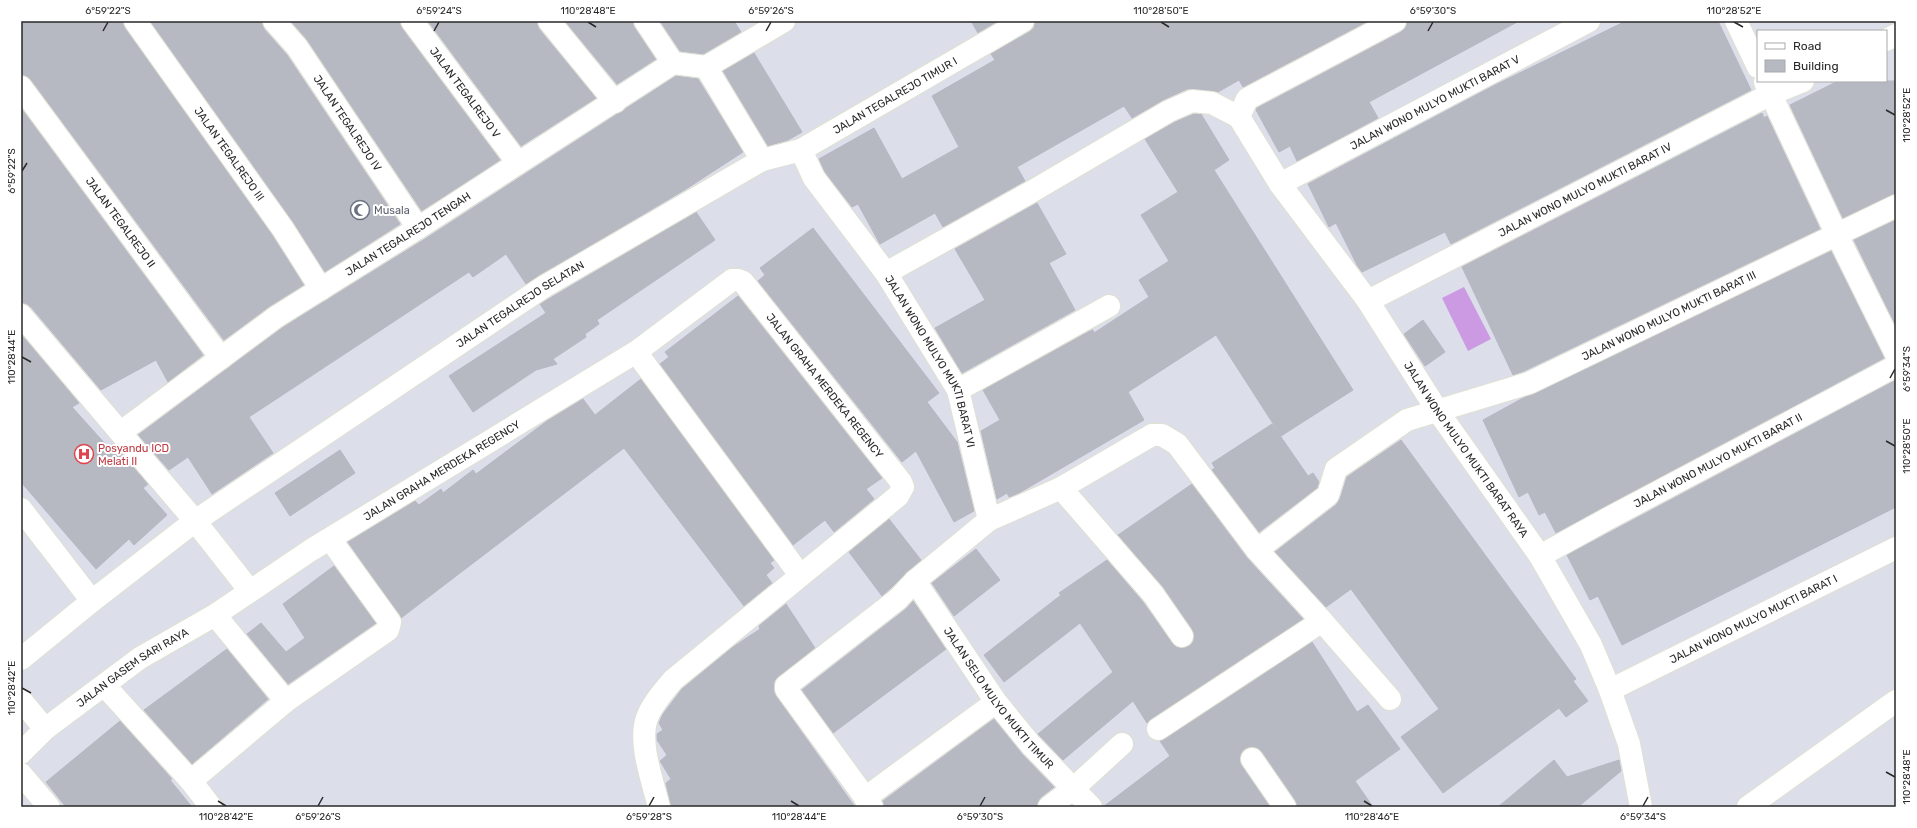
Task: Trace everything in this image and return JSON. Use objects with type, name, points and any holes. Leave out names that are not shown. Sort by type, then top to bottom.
[{"type":"street","name":"JALAN TEGALREJO III","points":[[135,21],[283,229],[321,289]]},
{"type":"street","name":"JALAN TEGALREJO IV","points":[[274,21],[297,47],[418,228]]},
{"type":"street","name":"JALAN TEGALREJO V","points":[[412,21],[518,163]]},
{"type":"street","points":[[550,21],[614,102]]},
{"type":"street","points":[[645,21],[673,63],[706,67],[784,21]]},
{"type":"street","name":"JALAN TEGALREJO TIMUR I","points":[[762,160],[801,150],[1023,21]]},
{"type":"street","points":[[886,273],[1031,192],[1169,111],[1192,101],[1212,103],[1239,117],[1247,99],[1369,27],[1395,21]]},
{"type":"street","name":"JALAN WONO MULYO MUKTI BARAT V","points":[[1280,184],[1589,21]]},
{"type":"street","points":[[1736,21],[1757,65]]},
{"type":"street","points":[[1887,40],[1896,35]]},
{"type":"street","name":"JALAN TEGALREJO TENGAH","points":[[121,432],[276,317],[418,228],[673,63]]},
{"type":"street","points":[[706,67],[762,160]]},
{"type":"street","name":"JALAN WONO MULYO MUKTI BARAT IV","points":[[1368,301],[1768,88],[1799,82]]},
{"type":"street","name":"JALAN TEGALREJO II","points":[[21,86],[221,358]]},
{"type":"street","points":[[1768,88],[1837,235],[1896,354]]},
{"type":"street","name":"JALAN WONO MULYO MUKTI BARAT RAYA","points":[[1239,117],[1280,184],[1368,301],[1436,410],[1540,556],[1591,645],[1610,690],[1629,744],[1640,807]]},
{"type":"street","name":"JALAN WONO MULYO MUKTI BARAT VI","points":[[801,150],[814,178],[886,273],[958,390],[989,520]]},
{"type":"street","name":"JALAN TEGALREJO SELATAN","points":[[21,660],[92,600],[195,521],[545,286],[762,160]]},
{"type":"street","name":"JALAN WONO MULYO MUKTI BARAT III","points":[[1436,410],[1529,383],[1896,206]]},
{"type":"street","name":"JALAN GRAHA MERDEKA REGENCY","points":[[250,591],[311,550],[636,352],[732,280],[743,282],[901,482],[903,487],[898,496],[673,680],[659,698],[647,718],[644,736],[650,771],[660,807]]},
{"type":"street","points":[[958,390],[1110,306]]},
{"type":"street","points":[[21,315],[195,521],[250,591]]},
{"type":"street","points":[[636,352],[800,575]]},
{"type":"street","name":"JALAN WONO MULYO MUKTI BARAT II","points":[[1540,556],[1896,366]]},
{"type":"street","points":[[1257,550],[1328,495],[1336,469],[1407,420],[1436,410]]},
{"type":"street","points":[[996,702],[869,803],[786,689],[786,686],[898,600],[916,581],[989,520],[1061,488],[1152,435],[1162,435],[1177,444],[1257,550],[1322,621],[1390,699]]},
{"type":"street","points":[[1061,488],[1153,594],[1182,636]]},
{"type":"street","points":[[21,509],[92,600]]},
{"type":"street","points":[[191,781],[286,701],[388,630],[390,622],[330,539]]},
{"type":"street","name":"JALAN WONO MULYO MUKTI BARAT I","points":[[1610,690],[1896,548]]},
{"type":"street","name":"JALAN SELO MULYO MUKTI TIMUR","points":[[916,581],[996,702],[1032,745],[1091,807]]},
{"type":"street","name":"JALAN GASEM SARI RAYA","points":[[21,753],[46,729],[105,686],[140,658],[215,615],[250,591]]},
{"type":"street","points":[[215,615],[286,701]]},
{"type":"street","points":[[1158,729],[1322,621]]},
{"type":"street","points":[[105,686],[191,781],[211,807]]},
{"type":"street","points":[[21,700],[46,729]]},
{"type":"street","points":[[1748,807],[1896,701]]},
{"type":"street","points":[[1049,807],[1074,788],[1122,744]]},
{"type":"street","points":[[1252,759],[1285,807]]},
{"type":"street","points":[[21,774],[49,807]]},
{"type":"shaded area","points":[[1464,287],[1491,339],[1468,351],[1442,298]]},
{"type":"building","points":[[21,21],[123,21],[125,28],[273,236],[304,285],[269,307],[224,340],[31,80],[26,76],[21,75]]},
{"type":"building","points":[[150,21],[262,21],[264,29],[287,55],[400,224],[325,272],[293,222]]},
{"type":"building","points":[[291,21],[400,21],[402,28],[500,160],[422,211],[307,40]]},
{"type":"building","points":[[428,21],[537,21],[539,29],[596,98],[521,146]]},
{"type":"building","points":[[565,21],[633,21],[635,28],[656,59],[617,84]]},
{"type":"building","points":[[660,21],[734,21],[741,32],[703,54],[680,51]]},
{"type":"building","points":[[971,21],[998,21],[978,33]]},
{"type":"building","points":[[1035,21],[1368,21],[1243,87],[1239,80],[1218,92],[1187,89],[1163,100],[1132,118],[1124,106],[1017,167],[1025,181],[943,227],[935,213],[880,244],[858,204],[852,207],[825,172],[819,159],[874,128],[902,179],[959,147],[932,96],[995,60],[991,54],[1029,32],[1034,28]]},
{"type":"building","points":[[1407,21],[1519,21],[1369,102],[1378,118],[1297,161],[1290,146],[1279,152],[1256,110],[1257,108],[1401,32],[1406,27]]},
{"type":"building","points":[[1626,21],[1718,21],[1751,90],[1451,244],[1445,232],[1362,272],[1336,223],[1329,227],[1308,184],[1495,85]]},
{"type":"building","points":[[754,53],[802,132],[788,140],[768,146],[723,71]]},
{"type":"building","points":[[676,76],[698,79],[743,152],[686,189],[526,284],[506,254],[473,277],[469,272],[249,417],[273,453],[212,494],[188,457],[169,470],[138,435],[283,327],[425,239]]},
{"type":"building","points":[[1896,81],[1896,194],[1843,218],[1790,105],[1836,82]]},
{"type":"building","points":[[21,108],[203,355],[168,382],[156,360],[101,390],[31,307],[21,303]]},
{"type":"building","points":[[1762,113],[1764,118],[1767,116],[1820,229],[1513,375],[1462,267]]},
{"type":"building","points":[[1194,114],[1201,114],[1229,160],[1214,170],[1353,390],[1281,436],[1216,335],[1128,392],[1144,420],[1019,493],[1009,497],[1007,493],[997,499],[981,431],[1000,420],[983,390],[1088,332],[1093,330],[1094,333],[1149,297],[1139,280],[1169,261],[1141,215],[1178,192],[1145,139],[1175,122]]},
{"type":"building","points":[[1037,203],[1066,254],[1049,263],[1075,310],[962,373],[935,328],[985,300],[955,249]]},
{"type":"building","points":[[696,212],[715,240],[597,320],[599,324],[585,334],[586,337],[553,359],[557,364],[536,370],[473,412],[449,376],[546,313],[540,304]]},
{"type":"building","points":[[1896,220],[1896,326],[1854,240]]},
{"type":"building","points":[[813,228],[939,393],[927,402],[957,442],[974,511],[954,522],[916,451],[902,462],[758,281],[765,275],[760,268]]},
{"type":"building","points":[[1831,251],[1884,358],[1556,533],[1545,512],[1539,515],[1528,492],[1519,497],[1483,420],[1525,397]]},
{"type":"building","points":[[738,296],[882,478],[866,489],[874,499],[834,532],[825,520],[793,545],[660,364],[669,357],[665,352]]},
{"type":"building","points":[[1423,320],[1445,352],[1425,366],[1404,334]]},
{"type":"building","points":[[21,334],[79,403],[72,407],[108,447],[113,444],[148,484],[143,488],[167,515],[134,545],[129,539],[96,569],[21,482]]},
{"type":"building","points":[[641,379],[774,560],[770,563],[774,568],[766,575],[772,583],[744,606],[624,448],[401,618],[348,542],[415,501],[419,505],[441,489],[443,493],[473,470],[476,474],[547,421],[583,399],[595,415]]},
{"type":"building","points":[[1896,380],[1896,507],[1622,645],[1598,596],[1590,600],[1567,555]]},
{"type":"building","points":[[1272,424],[1308,476],[1313,473],[1319,482],[1317,488],[1259,532],[1212,470],[1215,468],[1212,463]]},
{"type":"building","points":[[1401,440],[1576,679],[1573,681],[1588,701],[1566,717],[1559,708],[1443,793],[1401,737],[1439,709],[1351,589],[1326,607],[1275,552],[1336,505],[1340,499],[1347,477]]},
{"type":"building","points":[[340,450],[355,473],[290,516],[275,493]]},
{"type":"building","points":[[1192,484],[1247,558],[1303,619],[1147,723],[1133,701],[1063,760],[1038,734],[1113,672],[1080,623],[1004,682],[984,655],[1061,595],[1059,593],[1107,560],[1143,602],[1172,643],[1176,647],[1183,648],[1189,646],[1193,642],[1194,635],[1192,629],[1162,586],[1118,535]]},
{"type":"building","points":[[889,519],[921,560],[882,596],[849,552]]},
{"type":"building","points":[[976,549],[1000,580],[954,616],[932,583]]},
{"type":"building","points":[[334,566],[376,623],[288,684],[247,634],[261,623],[286,652],[305,638],[283,604]]},
{"type":"building","points":[[913,601],[946,649],[833,733],[802,690],[906,609]]},
{"type":"building","points":[[786,604],[815,648],[775,680],[774,689],[776,696],[855,807],[671,807],[666,783],[671,779],[660,761],[667,755],[657,740],[657,734],[663,730],[659,723],[663,714],[682,689],[733,647],[760,629],[759,626]]},
{"type":"building","points":[[1312,642],[1357,712],[1368,705],[1400,749],[1355,781],[1373,807],[1297,807],[1295,800],[1262,752],[1258,748],[1251,747],[1245,749],[1241,753],[1240,760],[1242,766],[1270,807],[1103,807],[1170,756],[1160,741]]},
{"type":"building","points":[[227,649],[268,699],[192,764],[144,710]]},
{"type":"building","points":[[994,719],[1022,754],[1054,787],[1041,797],[1037,807],[884,807],[883,801]]},
{"type":"building","points":[[120,721],[172,779],[170,780],[192,807],[66,807],[46,782]]},
{"type":"building","points":[[1554,760],[1567,777],[1619,760],[1621,771],[1578,807],[1498,807]]},
{"type":"place","name":"Musala","points":[[360,210]]},
{"type":"place","name":"Posyandu ICD Melati II","points":[[84,454]]}]
